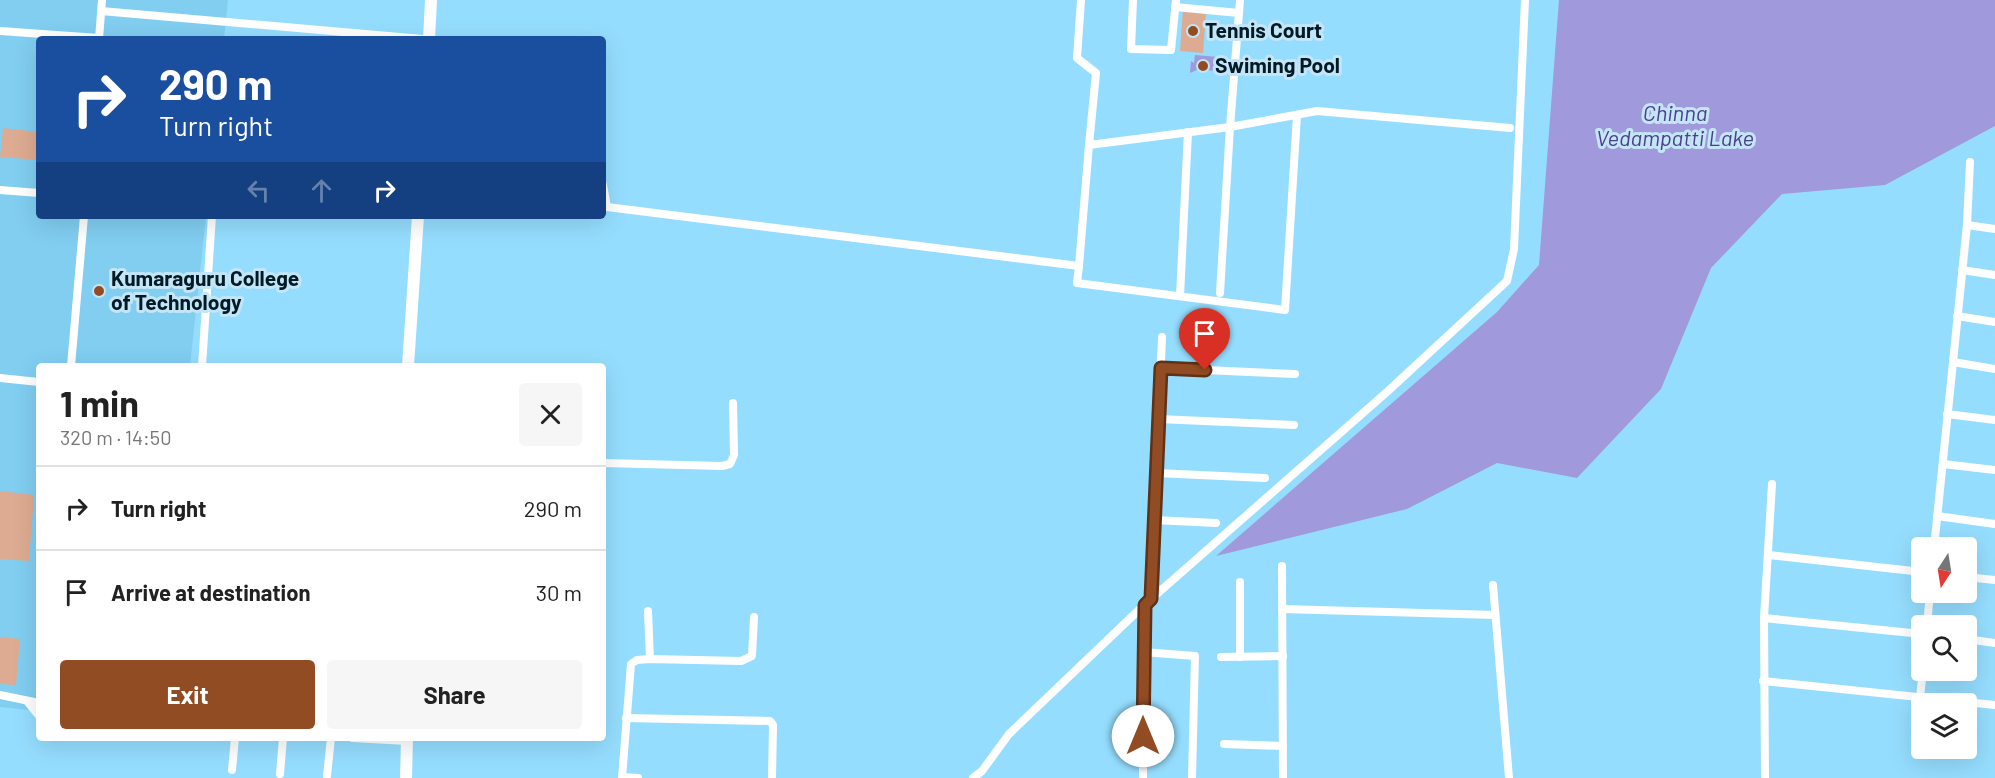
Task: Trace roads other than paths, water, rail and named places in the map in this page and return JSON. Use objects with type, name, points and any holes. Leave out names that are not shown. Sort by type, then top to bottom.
[{"type":"main road","points":[[429,36],[431,0]]},
{"type":"main road","points":[[408,363],[418,219]]},
{"type":"main road","points":[[406,778],[407,741]]},
{"type":"street","points":[[99,36],[102,0]]},
{"type":"street","points":[[1081,0],[1077,58],[1096,73],[1077,283],[1285,310],[1297,115]]},
{"type":"street","points":[[1133,0],[1131,49],[1172,50],[1176,4],[1239,13]]},
{"type":"street","points":[[1220,293],[1240,0]]},
{"type":"street","points":[[973,778],[982,771],[1009,734],[1148,602],[1388,391],[1507,281],[1514,249],[1525,0]]},
{"type":"street","points":[[101,11],[388,36]]},
{"type":"street","points":[[0,31],[71,36]]},
{"type":"street","points":[[1089,145],[1230,127],[1317,111],[1510,128]]},
{"type":"street","points":[[1180,296],[1188,132]]},
{"type":"street","points":[[1935,537],[1962,270],[1970,162]]},
{"type":"street","points":[[0,190],[36,193]]},
{"type":"street","points":[[606,202],[607,207],[1079,266]]},
{"type":"street","points":[[72,363],[84,219]]},
{"type":"street","points":[[202,363],[212,219]]},
{"type":"street","points":[[1966,225],[1995,229]]},
{"type":"street","points":[[1962,270],[1995,275]]},
{"type":"street","points":[[1957,316],[1995,322]]},
{"type":"street","points":[[1143,778],[1143,652],[1154,520],[1162,337]]},
{"type":"street","points":[[1953,362],[1995,369]]},
{"type":"street","points":[[1161,368],[1295,375]]},
{"type":"street","points":[[0,378],[36,382]]},
{"type":"street","points":[[606,463],[722,466],[730,464],[734,455],[733,403]]},
{"type":"street","points":[[1947,414],[1995,420]]},
{"type":"street","points":[[1158,419],[1294,425]]},
{"type":"street","points":[[1943,464],[1995,470]]},
{"type":"street","points":[[1156,473],[1265,477]]},
{"type":"street","points":[[1765,778],[1764,618],[1772,484]]},
{"type":"street","points":[[1937,516],[1995,524]]},
{"type":"street","points":[[1154,520],[1216,523]]},
{"type":"street","points":[[1769,555],[1911,571]]},
{"type":"street","points":[[1282,566],[1283,778]]},
{"type":"street","points":[[1977,578],[1995,580]]},
{"type":"street","points":[[1240,582],[1240,657]]},
{"type":"street","points":[[1493,585],[1509,778]]},
{"type":"street","points":[[1282,609],[1495,615]]},
{"type":"street","points":[[648,611],[650,659]]},
{"type":"street","points":[[638,778],[622,778],[631,664],[637,660],[650,659],[741,661],[752,656],[754,617]]},
{"type":"street","points":[[1764,618],[1911,633]]},
{"type":"street","points":[[1977,640],[1995,642]]},
{"type":"street","points":[[1143,652],[1195,656],[1192,778]]},
{"type":"street","points":[[1221,657],[1282,656]]},
{"type":"street","points":[[1763,681],[1911,696]]},
{"type":"street","points":[[0,695],[36,702]]},
{"type":"street","points":[[27,701],[36,711]]},
{"type":"street","points":[[1977,703],[1995,705]]},
{"type":"street","points":[[626,718],[770,721],[773,724],[772,778]]},
{"type":"street","points":[[232,770],[234,741]]},
{"type":"street","points":[[280,774],[283,741]]},
{"type":"street","points":[[327,776],[331,741]]},
{"type":"street","points":[[1224,744],[1283,746]]},
{"type":"water","name":"Chinna Vedampatti Lake","points":[[1559,0],[1995,0],[1995,126],[1885,185],[1782,194],[1711,268],[1661,389],[1577,478],[1497,463],[1407,509],[1216,556],[1497,312],[1539,265]]},
{"type":"water","name":"Swiming Pool","points":[[1195,55],[1218,57],[1215,71],[1199,69],[1190,73],[1191,61],[1194,63]]},
{"type":"place","name":"Tennis Court","points":[[1193,31]]},
{"type":"place","name":"Swiming Pool","points":[[1203,66]]},
{"type":"place","name":"Kumaraguru College of Technology","points":[[99,291]]}]
